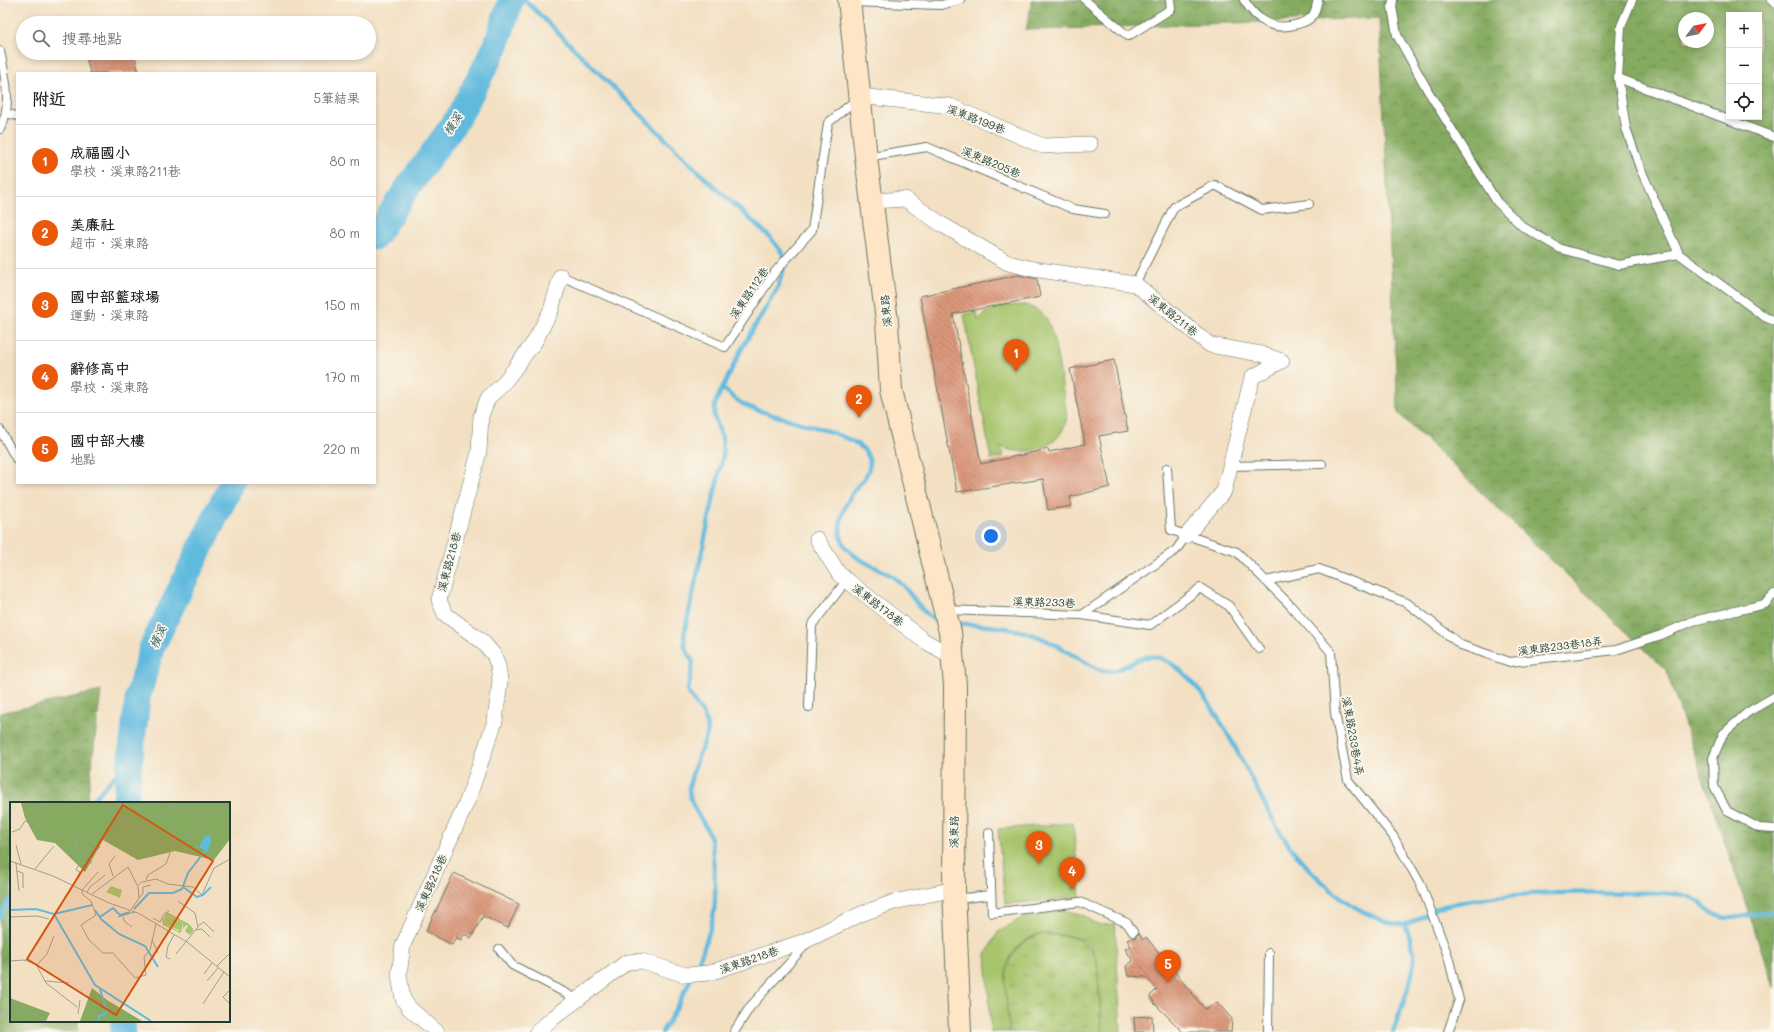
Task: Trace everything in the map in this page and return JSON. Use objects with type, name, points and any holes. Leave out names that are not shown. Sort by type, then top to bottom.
[{"type":"main road","name":"溪東路","points":[[849,1],[866,157],[887,321],[891,390],[947,620],[953,657],[956,686],[954,894],[960,1032]]},
{"type":"street","name":"溪東路199巷","points":[[860,96],[950,106],[1043,146],[1090,144]]},
{"type":"street","points":[[872,201],[905,198],[941,224],[1008,263],[1033,269],[1135,284]]},
{"type":"street","name":"溪東路218巷","points":[[437,1032],[409,1008],[403,999],[399,975],[403,946],[468,799],[495,721],[500,682],[498,666],[494,655],[483,642],[445,614],[440,600],[479,452],[481,416],[488,398],[503,384],[535,341],[551,310],[561,276]]},
{"type":"street","name":"溪東路211巷","points":[[1135,284],[1210,345],[1261,354],[1282,361],[1252,377],[1224,491],[1186,536]]},
{"type":"street","name":"溪東路178巷","points":[[817,539],[839,574],[923,640],[953,657]]},
{"type":"street","name":"溪東路218巷","points":[[537,1032],[577,999],[627,962],[642,961],[690,975],[709,973],[813,937],[861,914],[894,902],[954,894]]},
{"type":"lane","points":[[849,1],[942,5],[960,0]]},
{"type":"lane","points":[[1085,0],[1128,36],[1171,9],[1170,0]]},
{"type":"lane","points":[[1244,0],[1252,13],[1271,26],[1285,28],[1307,21],[1313,14],[1318,0]]},
{"type":"lane","points":[[1393,0],[1392,7],[1397,35],[1428,91],[1497,202],[1523,227],[1561,250],[1619,265],[1679,254]]},
{"type":"lane","points":[[1632,0],[1621,26],[1618,78],[1626,128],[1640,168],[1679,254],[1765,317],[1774,321]]},
{"type":"lane","points":[[0,50],[8,99],[6,113],[0,129]]},
{"type":"lane","points":[[1618,78],[1774,137]]},
{"type":"lane","name":"溪東路112巷","points":[[561,276],[725,347],[775,272],[812,230],[828,123],[860,96]]},
{"type":"lane","points":[[6,113],[16,116]]},
{"type":"lane","name":"溪東路205巷","points":[[866,157],[927,147],[1073,209],[1105,214]]},
{"type":"lane","points":[[1135,284],[1174,207],[1216,185],[1262,210],[1309,204]]},
{"type":"lane","points":[[0,430],[16,458]]},
{"type":"lane","points":[[1230,466],[1322,464]]},
{"type":"lane","name":"溪東路233巷4弄","points":[[1168,468],[1171,530],[1237,552],[1290,605],[1331,652],[1335,713],[1348,780],[1393,836],[1421,885],[1448,956],[1459,1000],[1448,1032]]},
{"type":"lane","name":"溪東路233巷","points":[[947,620],[1082,615],[1176,550],[1186,536]]},
{"type":"lane","name":"溪東路233巷18弄","points":[[1266,580],[1319,568],[1406,603],[1460,645],[1510,662],[1616,650],[1661,635],[1693,621],[1765,604],[1774,594]]},
{"type":"lane","points":[[809,707],[812,625],[847,580]]},
{"type":"lane","points":[[1082,615],[1150,625],[1200,588],[1229,606],[1259,649]]},
{"type":"lane","points":[[1774,697],[1748,712],[1723,734],[1713,758],[1714,786],[1727,811],[1759,828],[1774,829]]},
{"type":"lane","points":[[989,833],[992,913],[1080,902],[1127,922],[1133,932]]},
{"type":"lane","points":[[954,894],[991,896]]},
{"type":"lane","points":[[734,1032],[750,1007],[813,937]]},
{"type":"lane","points":[[499,949],[512,965],[577,999]]},
{"type":"lane","points":[[1268,1032],[1269,953]]},
{"type":"green space","points":[[1032,0],[1774,0],[1774,987],[1666,670],[1398,413],[1379,18],[1026,30]]},
{"type":"green space","points":[[1012,305],[1025,305],[1041,313],[1050,325],[1056,350],[1067,416],[1064,427],[1059,436],[1043,448],[1022,451],[1001,447],[1003,457],[991,459],[964,314],[976,312],[978,320],[993,309]]},
{"type":"green space","points":[[101,691],[87,802],[10,802],[10,1022],[78,1022],[78,1032],[0,1032],[0,713]]},
{"type":"green space","points":[[1073,823],[1080,898],[1005,904],[998,829]]},
{"type":"green space","points":[[1065,910],[1085,916],[1098,925],[1115,924],[1121,1032],[1102,1032],[1097,960],[1089,944],[1084,940],[1075,937],[1041,934],[1027,939],[1012,954],[1007,967],[1005,985],[1009,1032],[991,1032],[986,954],[998,932],[1022,918]]},
{"type":"green space","points":[[1040,934],[1067,936],[1081,940],[1092,951],[1097,960],[1102,1032],[1009,1032],[1006,974],[1009,962],[1015,951],[1025,942]]},
{"type":"building","points":[[87,60],[136,60],[139,72],[90,72]]},
{"type":"building","points":[[1018,275],[1037,279],[1040,297],[953,314],[981,464],[1048,449],[1049,452],[1085,444],[1070,369],[1114,360],[1128,431],[1099,436],[1110,487],[1070,497],[1072,506],[1048,510],[1043,479],[957,492],[920,296]]},
{"type":"building","points":[[454,873],[519,904],[508,928],[483,916],[471,938],[464,934],[461,940],[456,937],[452,945],[426,931]]},
{"type":"building","points":[[1138,933],[1143,940],[1146,937],[1205,1009],[1217,1002],[1232,1019],[1231,1032],[1183,1032],[1154,1003],[1150,996],[1157,989],[1146,977],[1128,976],[1126,966],[1133,961],[1125,949],[1131,946],[1127,940],[1136,937]]},
{"type":"building","points":[[1152,1016],[1153,1032],[1135,1032],[1134,1017]]},
{"type":"waterway","name":"橫溪","points":[[376,235],[408,187],[458,118],[496,46],[511,0]]},
{"type":"waterway","points":[[525,0],[705,178],[769,236],[783,254],[784,268],[778,287],[741,350],[715,403],[714,416],[722,438],[723,455],[684,635],[685,647],[693,663],[688,690],[705,717],[708,732],[694,769],[689,790],[692,802],[712,843],[715,878],[715,905],[711,927],[700,958],[678,1005],[662,1032]]},
{"type":"waterway","points":[[722,388],[747,406],[844,437],[857,444],[865,451],[870,466],[864,479],[856,488],[844,509],[840,526],[843,541],[847,549],[862,561],[896,579],[922,610],[934,619],[941,622]]},
{"type":"waterway","name":"橫溪","points":[[125,802],[138,696],[152,647],[232,484]]},
{"type":"waterway","points":[[955,623],[1001,627],[1035,635],[1102,671],[1117,670],[1136,660],[1149,657],[1156,657],[1175,666],[1194,684],[1211,707],[1228,734],[1282,835],[1298,857],[1319,879],[1342,898],[1366,913],[1385,921],[1395,924],[1409,923],[1438,908],[1474,900],[1504,896],[1556,893],[1672,893],[1693,898],[1711,912],[1722,917],[1741,917],[1774,912]]},
{"type":"waterway","points":[[91,802],[129,760]]},
{"type":"waterway","points":[[0,917],[10,900]]},
{"type":"waterway","points":[[1393,1032],[1412,975],[1414,957],[1413,948],[1405,924]]},
{"type":"waterway","name":"橫溪","points":[[123,1022],[123,1032]]},
{"type":"place","name":"成福國小","points":[[1016,372]]},
{"type":"place","name":"美廉社","points":[[859,418]]},
{"type":"place","name":"國中部籃球場","points":[[1039,864]]},
{"type":"place","name":"辭修高中","points":[[1072,890]]},
{"type":"place","name":"國中部大樓","points":[[1168,983]]}]
